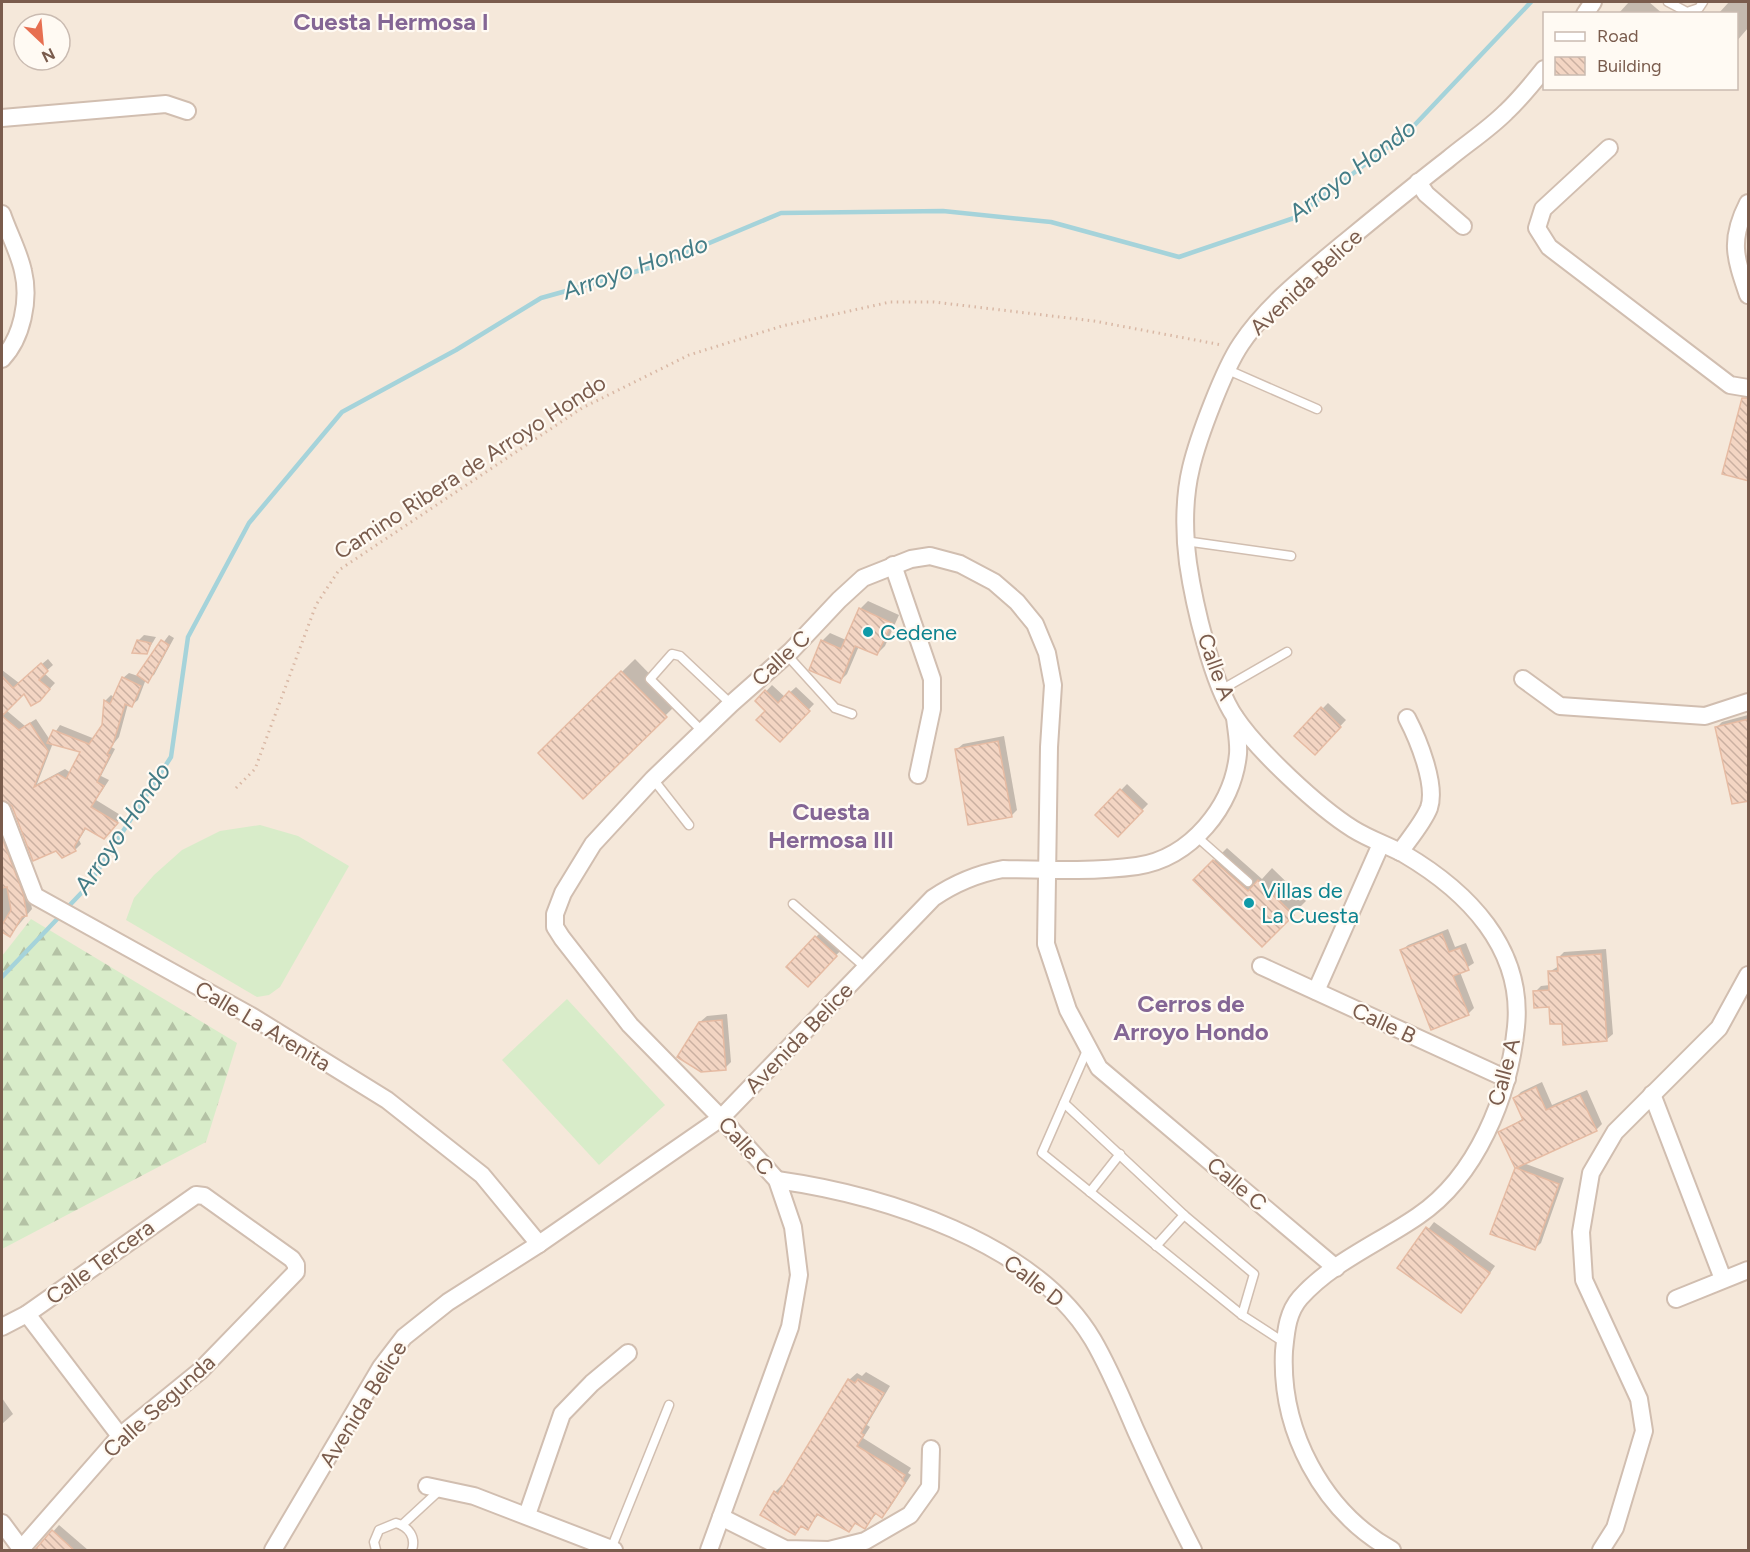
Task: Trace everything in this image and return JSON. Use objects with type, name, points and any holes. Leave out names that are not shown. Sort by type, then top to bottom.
[{"type":"street","name":"Avenida Belice","points":[[1193,599],[1185,541],[1191,469],[1238,348],[1258,321],[1310,271],[1504,114],[1543,71]]},
{"type":"street","points":[[2,118],[166,104],[187,111]]},
{"type":"street","points":[[1608,148],[1542,209],[1537,228],[1549,247],[1730,385],[1749,388]]},
{"type":"street","points":[[1418,182],[1426,194],[1463,226]]},
{"type":"street","points":[[1749,203],[1737,225],[1736,262],[1749,295]]},
{"type":"street","points":[[2,214],[23,271],[25,305],[13,347],[2,358]]},
{"type":"street","name":"Calle C","points":[[709,1551],[790,1327],[799,1275],[793,1227],[777,1180],[721,1118],[630,1025],[555,927],[555,914],[563,893],[593,844],[653,779],[731,704],[787,655],[863,578],[893,565],[930,556],[960,564],[994,582],[1035,624],[1047,653],[1053,686],[1046,870],[1046,944],[1068,1010],[1100,1068],[1336,1268]]},
{"type":"street","points":[[893,565],[932,680],[932,709],[918,775]]},
{"type":"street","name":"Calle A","points":[[1193,599],[1221,690],[1235,717],[1286,775],[1348,826],[1400,852],[1456,888],[1481,916],[1510,965],[1515,985],[1517,1025],[1507,1079],[1481,1144],[1453,1186],[1422,1214],[1336,1268],[1300,1298],[1289,1314],[1285,1343],[1285,1383],[1289,1413],[1301,1449],[1319,1482],[1340,1509],[1392,1551]]},
{"type":"street","points":[[1523,679],[1560,706],[1705,716],[1749,702]]},
{"type":"street","name":"Avenida Belice","points":[[273,1551],[381,1366],[404,1337],[448,1302],[539,1244],[721,1118],[933,898],[956,883],[981,873],[1003,869],[1046,870],[1138,866],[1164,857],[1196,836],[1216,817],[1228,792],[1238,754],[1235,717]]},
{"type":"street","points":[[1400,852],[1429,807],[1428,775],[1420,743],[1407,718]]},
{"type":"street","name":"Calle La Arenita","points":[[2,810],[35,896],[253,1017],[387,1100],[482,1175],[539,1244]]},
{"type":"street","points":[[1316,991],[1381,844]]},
{"type":"street","name":"Calle B","points":[[1261,966],[1507,1079]]},
{"type":"street","points":[[1601,1551],[1615,1528],[1644,1431],[1639,1399],[1584,1280],[1581,1232],[1591,1173],[1615,1132],[1719,1028],[1749,975]]},
{"type":"street","points":[[1652,1094],[1723,1279]]},
{"type":"street","name":"Calle D","points":[[777,1180],[831,1188],[904,1209],[987,1247],[1025,1269],[1061,1298],[1093,1339],[1193,1551]]},
{"type":"street","name":"Calle Segunda","points":[[21,1550],[120,1436],[200,1371],[296,1272],[296,1265],[292,1259],[204,1196],[196,1195]]},
{"type":"street","name":"Calle Tercera","points":[[2,1327],[27,1314],[196,1195]]},
{"type":"street","points":[[1676,1299],[1749,1270]]},
{"type":"street","points":[[27,1314],[120,1436]]},
{"type":"street","points":[[527,1515],[562,1414],[592,1383],[628,1353]]},
{"type":"street","points":[[721,1517],[785,1549],[829,1551],[866,1541],[910,1515],[930,1486],[931,1449]]},
{"type":"street","points":[[434,1487],[474,1496],[613,1550]]},
{"type":"street","points":[[2,1523],[21,1550]]},
{"type":"lane","points":[[1668,2],[1687,12],[1699,8],[1703,2]]},
{"type":"lane","points":[[1228,370],[1317,409]]},
{"type":"lane","points":[[1185,541],[1291,556]]},
{"type":"lane","points":[[1221,690],[1287,652]]},
{"type":"lane","points":[[702,731],[650,679],[672,654],[680,656],[731,704]]},
{"type":"lane","points":[[787,655],[835,708],[852,714]]},
{"type":"lane","points":[[653,779],[689,825]]},
{"type":"lane","points":[[1196,836],[1248,882]]},
{"type":"lane","points":[[793,904],[866,968]]},
{"type":"lane","points":[[1089,1048],[1042,1153],[1242,1315],[1285,1343]]},
{"type":"lane","points":[[1064,1103],[1184,1215],[1254,1274],[1242,1315]]},
{"type":"lane","points":[[1090,1192],[1120,1154]]},
{"type":"lane","points":[[1156,1246],[1184,1215]]},
{"type":"lane","points":[[613,1550],[669,1405]]},
{"type":"lane","points":[[402,1525],[434,1487]]},
{"type":"lane","points":[[376,1551],[374,1542],[379,1530],[389,1524],[402,1525],[411,1534],[412,1551]]},
{"type":"path","name":"Camino Ribera de Arroyo Hondo","points":[[236,788],[255,769],[316,605],[339,570],[582,408],[689,355],[782,327],[901,302],[934,302],[1094,321],[1238,348]]},
{"type":"shaded area","points":[[2,2],[1748,2],[1748,1550],[2,1550]]},
{"type":"green space","points":[[260,825],[298,836],[349,866],[280,987],[269,995],[257,997],[126,920],[134,898],[154,875],[182,850],[220,831]]},
{"type":"green space","points":[[31,919],[237,1043],[206,1142],[2,1249],[2,956]]},
{"type":"green space","points":[[567,999],[665,1105],[599,1165],[502,1060]]},
{"type":"building","points":[[1742,398],[1749,398],[1749,481],[1722,474]]},
{"type":"building","points":[[859,608],[892,623],[877,655],[855,646],[840,683],[809,670],[821,640],[841,649]]},
{"type":"building","points":[[137,640],[151,643],[147,654],[132,653]]},
{"type":"building","points":[[161,640],[169,645],[148,683],[137,675]]},
{"type":"building","points":[[41,663],[48,671],[39,680],[50,689],[40,701],[31,706],[24,694],[2,716],[2,676],[13,688]]},
{"type":"building","points":[[621,671],[667,717],[583,799],[538,753]]},
{"type":"building","points":[[122,677],[141,686],[132,707],[125,704],[113,744],[107,754],[110,755],[97,782],[104,786],[91,807],[118,823],[104,839],[85,828],[74,847],[76,851],[62,858],[56,851],[33,861],[12,806],[2,800],[2,716],[19,730],[30,723],[48,751],[34,787],[58,774],[66,779],[80,752],[47,743],[53,730],[89,744],[102,725],[104,700],[110,704]]},
{"type":"building","points":[[765,690],[778,703],[789,691],[810,711],[780,742],[756,720],[765,711],[755,701]]},
{"type":"building","points":[[1321,707],[1341,727],[1315,755],[1294,736]]},
{"type":"building","points":[[1749,719],[1749,801],[1732,804],[1715,727]]},
{"type":"building","points":[[998,741],[1012,817],[968,825],[955,749]]},
{"type":"building","points":[[1120,789],[1143,811],[1118,837],[1095,815]]},
{"type":"building","points":[[2,838],[23,893],[27,916],[22,917],[10,937],[2,932],[2,925],[11,910],[7,887],[2,888]]},
{"type":"building","name":"Villas de La Cuesta","points":[[1213,860],[1248,891],[1258,880],[1294,915],[1262,947],[1193,880]]},
{"type":"building","points":[[1442,934],[1449,952],[1460,948],[1469,970],[1453,976],[1469,1015],[1431,1030],[1400,950]]},
{"type":"building","points":[[815,936],[837,956],[808,987],[786,967]]},
{"type":"building","points":[[1601,954],[1607,1041],[1563,1045],[1562,1024],[1550,1024],[1549,1007],[1534,1008],[1533,991],[1549,990],[1548,971],[1558,971],[1557,957]]},
{"type":"building","points":[[722,1020],[726,1070],[701,1072],[677,1057],[699,1022]]},
{"type":"building","points":[[1536,1087],[1546,1110],[1580,1095],[1597,1131],[1516,1168],[1559,1184],[1535,1250],[1490,1234],[1515,1168],[1498,1132],[1523,1120],[1513,1098]]},
{"type":"building","points":[[1426,1227],[1490,1273],[1461,1313],[1397,1268]]},
{"type":"building","points":[[848,1379],[855,1383],[858,1379],[884,1393],[861,1433],[864,1435],[857,1446],[905,1475],[902,1480],[905,1483],[882,1518],[875,1513],[865,1529],[855,1523],[849,1532],[817,1514],[808,1530],[801,1526],[795,1535],[760,1515],[774,1491],[778,1494]]},
{"type":"building","points":[[52,1530],[75,1551],[34,1551]]},
{"type":"waterway","name":"Arroyo Hondo","points":[[66,909],[87,887],[171,757],[188,637],[249,523],[342,412],[456,350],[541,298],[652,267],[781,213],[943,211],[1051,222],[1179,257],[1294,218],[1408,132],[1531,2]]},
{"type":"waterway","name":"Arroyo Hondo","points":[[2,977],[61,915]]},
{"type":"place","name":"Cedene","points":[[868,632]]},
{"type":"place","name":"Villas de La Cuesta","points":[[1249,903]]},
{"type":"district","name":"Cuesta Hermosa I","points":[[391,21]]},
{"type":"district","name":"Cuesta Hermosa III","points":[[831,825]]},
{"type":"district","name":"Cerros de Arroyo Hondo","points":[[1191,1017]]}]
